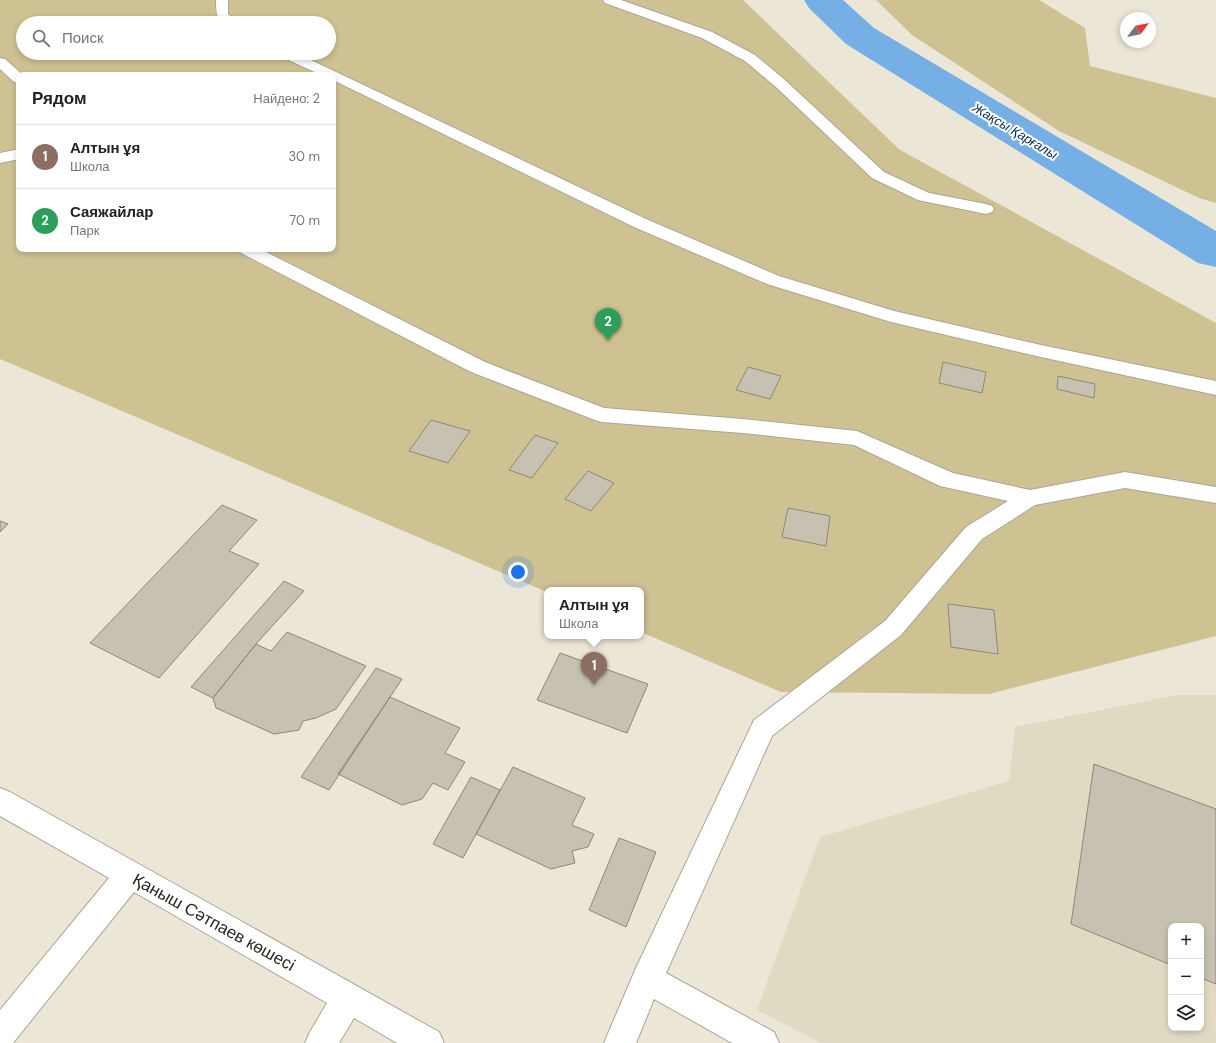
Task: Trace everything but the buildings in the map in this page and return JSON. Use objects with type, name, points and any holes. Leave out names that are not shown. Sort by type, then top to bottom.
[{"type":"street","points":[[222,0],[222,15],[224,16]]},
{"type":"street","points":[[609,0],[707,35],[750,58],[781,84],[878,175],[924,197],[986,209]]},
{"type":"street","points":[[300,60],[326,72]]},
{"type":"street","points":[[0,62],[16,76]]},
{"type":"street","points":[[336,76],[640,223],[773,280],[891,316],[1041,351],[1216,388]]},
{"type":"street","points":[[0,158],[16,155]]},
{"type":"street","points":[[253,252],[478,367],[602,416],[743,426],[857,438],[948,480],[1030,498]]},
{"type":"street","points":[[620,1043],[647,979],[763,728],[893,628],[974,533],[1030,498],[1125,480],[1216,495]]},
{"type":"street","name":"Қаныш Сәтпаев көшесі","points":[[0,802],[428,1043]]},
{"type":"street","points":[[0,1034],[130,875]]},
{"type":"street","points":[[647,979],[763,1043]]},
{"type":"street","points":[[321,1043],[348,998]]},
{"type":"shaded area","points":[[0,0],[743,0],[900,150],[1216,323],[1216,636],[989,694],[781,692],[644,633],[644,587],[544,587],[544,591],[0,359]]},
{"type":"shaded area","points":[[876,0],[1039,0],[1085,28],[1090,66],[1216,98],[1216,203],[1199,198],[1059,131],[912,35]]},
{"type":"shaded area","points":[[1177,695],[1216,695],[1216,1043],[821,1043],[757,1010],[820,837],[1009,781],[1015,727]]},
{"type":"waterway","name":"Жақсы Қарғалы","points":[[822,0],[860,36],[1216,252]]},
{"type":"place","name":"Саяжайлар","points":[[608,341]]},
{"type":"place","name":"Алтын ұя","points":[[594,685]]}]
